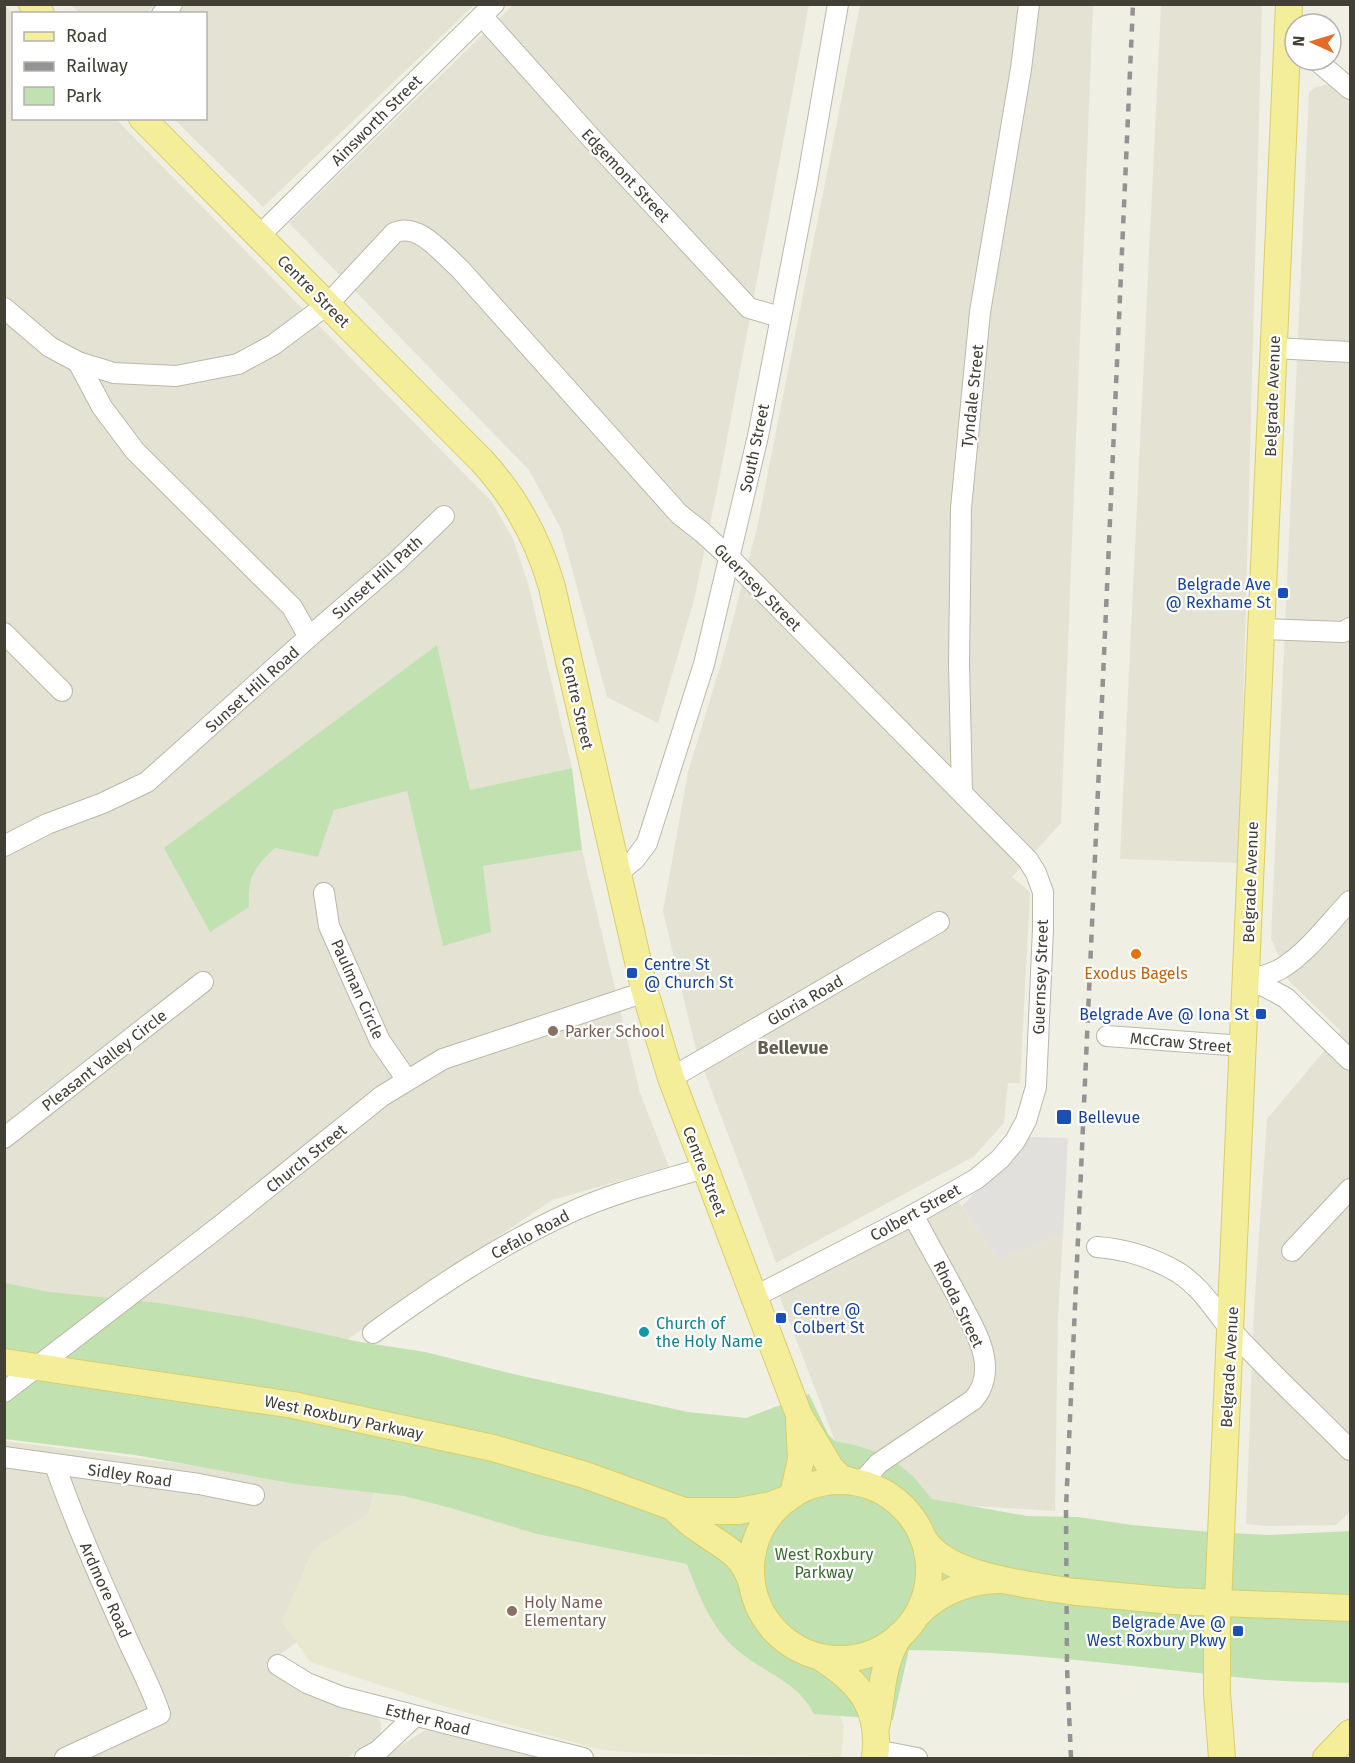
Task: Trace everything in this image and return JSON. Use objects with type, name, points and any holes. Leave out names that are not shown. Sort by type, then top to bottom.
[{"type":"main road","name":"Belgrade Avenue","points":[[1222,1758],[1217,1693],[1218,1603],[1274,348],[1290,72]]},
{"type":"main road","name":"Centre Street","points":[[144,120],[491,471],[515,502],[531,530],[540,549],[552,587],[645,992],[671,1078],[799,1415],[830,1467],[840,1478],[856,1482]]},
{"type":"main road","name":"West Roxbury Parkway","points":[[4,1362],[293,1405],[493,1448],[585,1475],[675,1509],[702,1512],[739,1511],[771,1505],[790,1497]]},
{"type":"main road","name":"Centre Street","points":[[790,1497],[801,1459],[799,1415]]},
{"type":"main road","points":[[876,1746],[869,1704],[858,1688],[817,1655],[798,1647],[781,1635],[763,1614],[753,1588],[752,1561],[758,1535],[772,1513],[790,1497],[814,1484],[856,1482],[881,1491],[899,1503],[913,1519],[930,1548],[939,1556],[997,1580],[1076,1592],[1218,1603],[1350,1608]]},
{"type":"main road","name":"West Roxbury Parkway","points":[[675,1509],[695,1527],[735,1554],[746,1568],[753,1588]]},
{"type":"main road","points":[[916,1616],[928,1584],[929,1560],[923,1538]]},
{"type":"main road","points":[[876,1746],[885,1667],[899,1636],[933,1601],[955,1589],[976,1582],[997,1580]]},
{"type":"main road","points":[[817,1655],[842,1659],[866,1655],[899,1636]]},
{"type":"main road","points":[[1326,1758],[1350,1733]]},
{"type":"street","name":"South Street","points":[[618,873],[635,859],[647,843],[704,664],[758,436],[807,183],[838,4]]},
{"type":"street","name":"Tyndale Street","points":[[962,792],[959,664],[961,508],[980,312],[1021,69],[1029,4]]},
{"type":"street","name":"Edgemont Street","points":[[488,10],[601,149],[749,308],[780,317]]},
{"type":"street","name":"Ainsworth Street","points":[[259,236],[488,10]]},
{"type":"street","points":[[1331,72],[1350,89]]},
{"type":"street","name":"Guernsey Street","points":[[4,308],[50,346],[78,362],[114,373],[176,376],[238,364],[273,345],[328,304],[394,233],[402,229],[419,233],[460,269],[679,514],[729,557],[1028,860],[1043,892],[1036,1087]]},
{"type":"street","points":[[1274,348],[1350,352]]},
{"type":"street","name":"Sunset Hill Road","points":[[4,846],[47,824],[103,803],[147,782],[309,638],[292,607],[135,451],[102,407],[78,362]]},
{"type":"street","name":"Sunset Hill Path","points":[[309,638],[396,562],[444,516]]},
{"type":"street","points":[[1261,629],[1343,632],[1350,628]]},
{"type":"street","points":[[4,633],[62,691]]},
{"type":"street","name":"Paulman Circle","points":[[324,893],[329,926],[380,1041],[407,1080]]},
{"type":"street","points":[[1246,980],[1281,969],[1296,957],[1350,901]]},
{"type":"street","name":"Gloria Road","points":[[671,1078],[939,922]]},
{"type":"street","points":[[1246,980],[1266,987],[1286,998],[1350,1060]]},
{"type":"street","name":"Pleasant Valley Circle","points":[[4,1138],[203,982]]},
{"type":"street","name":"Church Street","points":[[4,1392],[220,1226],[382,1096],[407,1080],[443,1059],[645,992]]},
{"type":"street","name":"McCraw Street","points":[[1114,1036],[1243,1046]]},
{"type":"street","name":"Colbert Street","points":[[754,1297],[913,1215],[976,1179],[1000,1159],[1016,1141],[1030,1111],[1036,1087]]},
{"type":"street","name":"Cefalo Road","points":[[373,1333],[440,1285],[524,1235],[616,1194],[704,1168]]},
{"type":"street","points":[[1292,1251],[1350,1189]]},
{"type":"street","name":"Rhoda Street","points":[[856,1482],[879,1463],[973,1401],[979,1394],[983,1383],[985,1369],[980,1344],[942,1266],[913,1215]]},
{"type":"street","points":[[1097,1247],[1138,1254],[1178,1273],[1203,1293],[1231,1329],[1350,1450]]},
{"type":"street","name":"Sidley Road","points":[[4,1457],[254,1495]]},
{"type":"street","name":"Ardmore Road","points":[[55,1465],[64,1494],[133,1652],[151,1686],[160,1714],[65,1758]]},
{"type":"street","name":"Esther Road","points":[[278,1665],[307,1683],[342,1698],[583,1758]]},
{"type":"street","points":[[365,1758],[378,1751],[415,1716]]},
{"type":"street","points":[[876,1746],[917,1758]]},
{"type":"shaded area","points":[[4,5],[12,13],[12,120],[117,120],[492,502],[513,539],[528,583],[572,768],[470,790],[437,645],[165,848],[248,888],[253,872],[275,848],[318,857],[334,809],[407,791],[443,946],[483,866],[582,850],[640,1093],[669,1167],[552,1200],[348,1339],[64,1317],[5,1287]]},
{"type":"shaded area","points":[[71,5],[154,5],[147,12],[79,12]]},
{"type":"shaded area","points":[[185,5],[474,5],[263,207],[175,120],[207,120],[207,12],[177,12]]},
{"type":"shaded area","points":[[513,5],[809,5],[719,481],[694,600],[658,723],[607,697],[561,529],[529,470],[289,223]]},
{"type":"shaded area","points":[[860,5],[1093,5],[1061,823],[1012,877],[1030,892],[1020,1083],[1008,1083],[1004,1123],[973,1157],[776,1263],[695,1046],[663,911],[688,772],[723,657],[757,528]]},
{"type":"shaded area","points":[[1161,5],[1262,5],[1239,863],[1120,859]]},
{"type":"shaded area","points":[[1350,75],[1350,1512],[1336,1525],[1268,1526],[1246,1524],[1254,1310],[1267,1119],[1341,1031],[1289,981],[1271,938],[1309,92],[1316,87],[1331,84],[1335,90]]},
{"type":"shaded area","points":[[1029,1137],[1068,1138],[1063,1234],[999,1260],[962,1206]]},
{"type":"shaded area","points":[[957,1199],[999,1260],[1063,1234],[1058,1316],[1055,1511],[960,1505],[932,1499],[914,1477],[855,1445],[835,1441],[779,1295]]},
{"type":"shaded area","points":[[5,1441],[375,1489],[369,1513],[313,1550],[282,1622],[297,1642],[265,1665],[323,1697],[376,1713],[381,1723],[381,1733],[347,1758],[5,1758]]},
{"type":"shaded area","name":"Holy Name Elementary","points":[[387,1448],[683,1540],[833,1698],[844,1726],[841,1757],[602,1750],[447,1707],[310,1662],[282,1622],[313,1550],[369,1513]]},
{"type":"shaded area","points":[[437,1729],[561,1758],[381,1758],[424,1731]]},
{"type":"green space","points":[[437,645],[470,790],[572,768],[582,850],[483,866],[491,932],[443,946],[407,791],[334,810],[318,857],[275,848],[253,874],[249,888],[249,907],[210,932],[164,848]]},
{"type":"green space","name":"West Roxbury Parkway","points":[[5,1283],[49,1292],[159,1303],[250,1318],[360,1342],[425,1352],[513,1374],[688,1412],[746,1418],[809,1394],[828,1434],[835,1441],[879,1453],[894,1461],[914,1477],[932,1499],[1027,1516],[1078,1517],[1132,1525],[1211,1532],[1269,1535],[1350,1531],[1350,1683],[1267,1680],[995,1653],[909,1650],[893,1720],[814,1714],[799,1693],[746,1657],[719,1631],[706,1610],[687,1564],[537,1534],[404,1496],[296,1484],[135,1455],[5,1439]]},
{"type":"railway","points":[[1071,1758],[1067,1667],[1066,1508],[1133,4]]},
{"type":"place","name":"Belgrade Ave @ Rexhame St","points":[[1283,593]]},
{"type":"place","name":"Exodus Bagels","points":[[1136,954]]},
{"type":"place","name":"Centre St @ Church St","points":[[632,973]]},
{"type":"place","name":"Belgrade Ave @ Iona St","points":[[1261,1014]]},
{"type":"place","name":"Parker School","points":[[553,1031]]},
{"type":"place","name":"Bellevue","points":[[1064,1117]]},
{"type":"place","name":"Centre @ Colbert St","points":[[781,1318]]},
{"type":"place","name":"Church of the Holy Name","points":[[644,1332]]},
{"type":"place","name":"Holy Name Elementary","points":[[512,1611]]},
{"type":"place","name":"Belgrade Ave @ West Roxbury Pkwy","points":[[1238,1631]]},
{"type":"district","name":"Bellevue","points":[[793,1048]]}]
